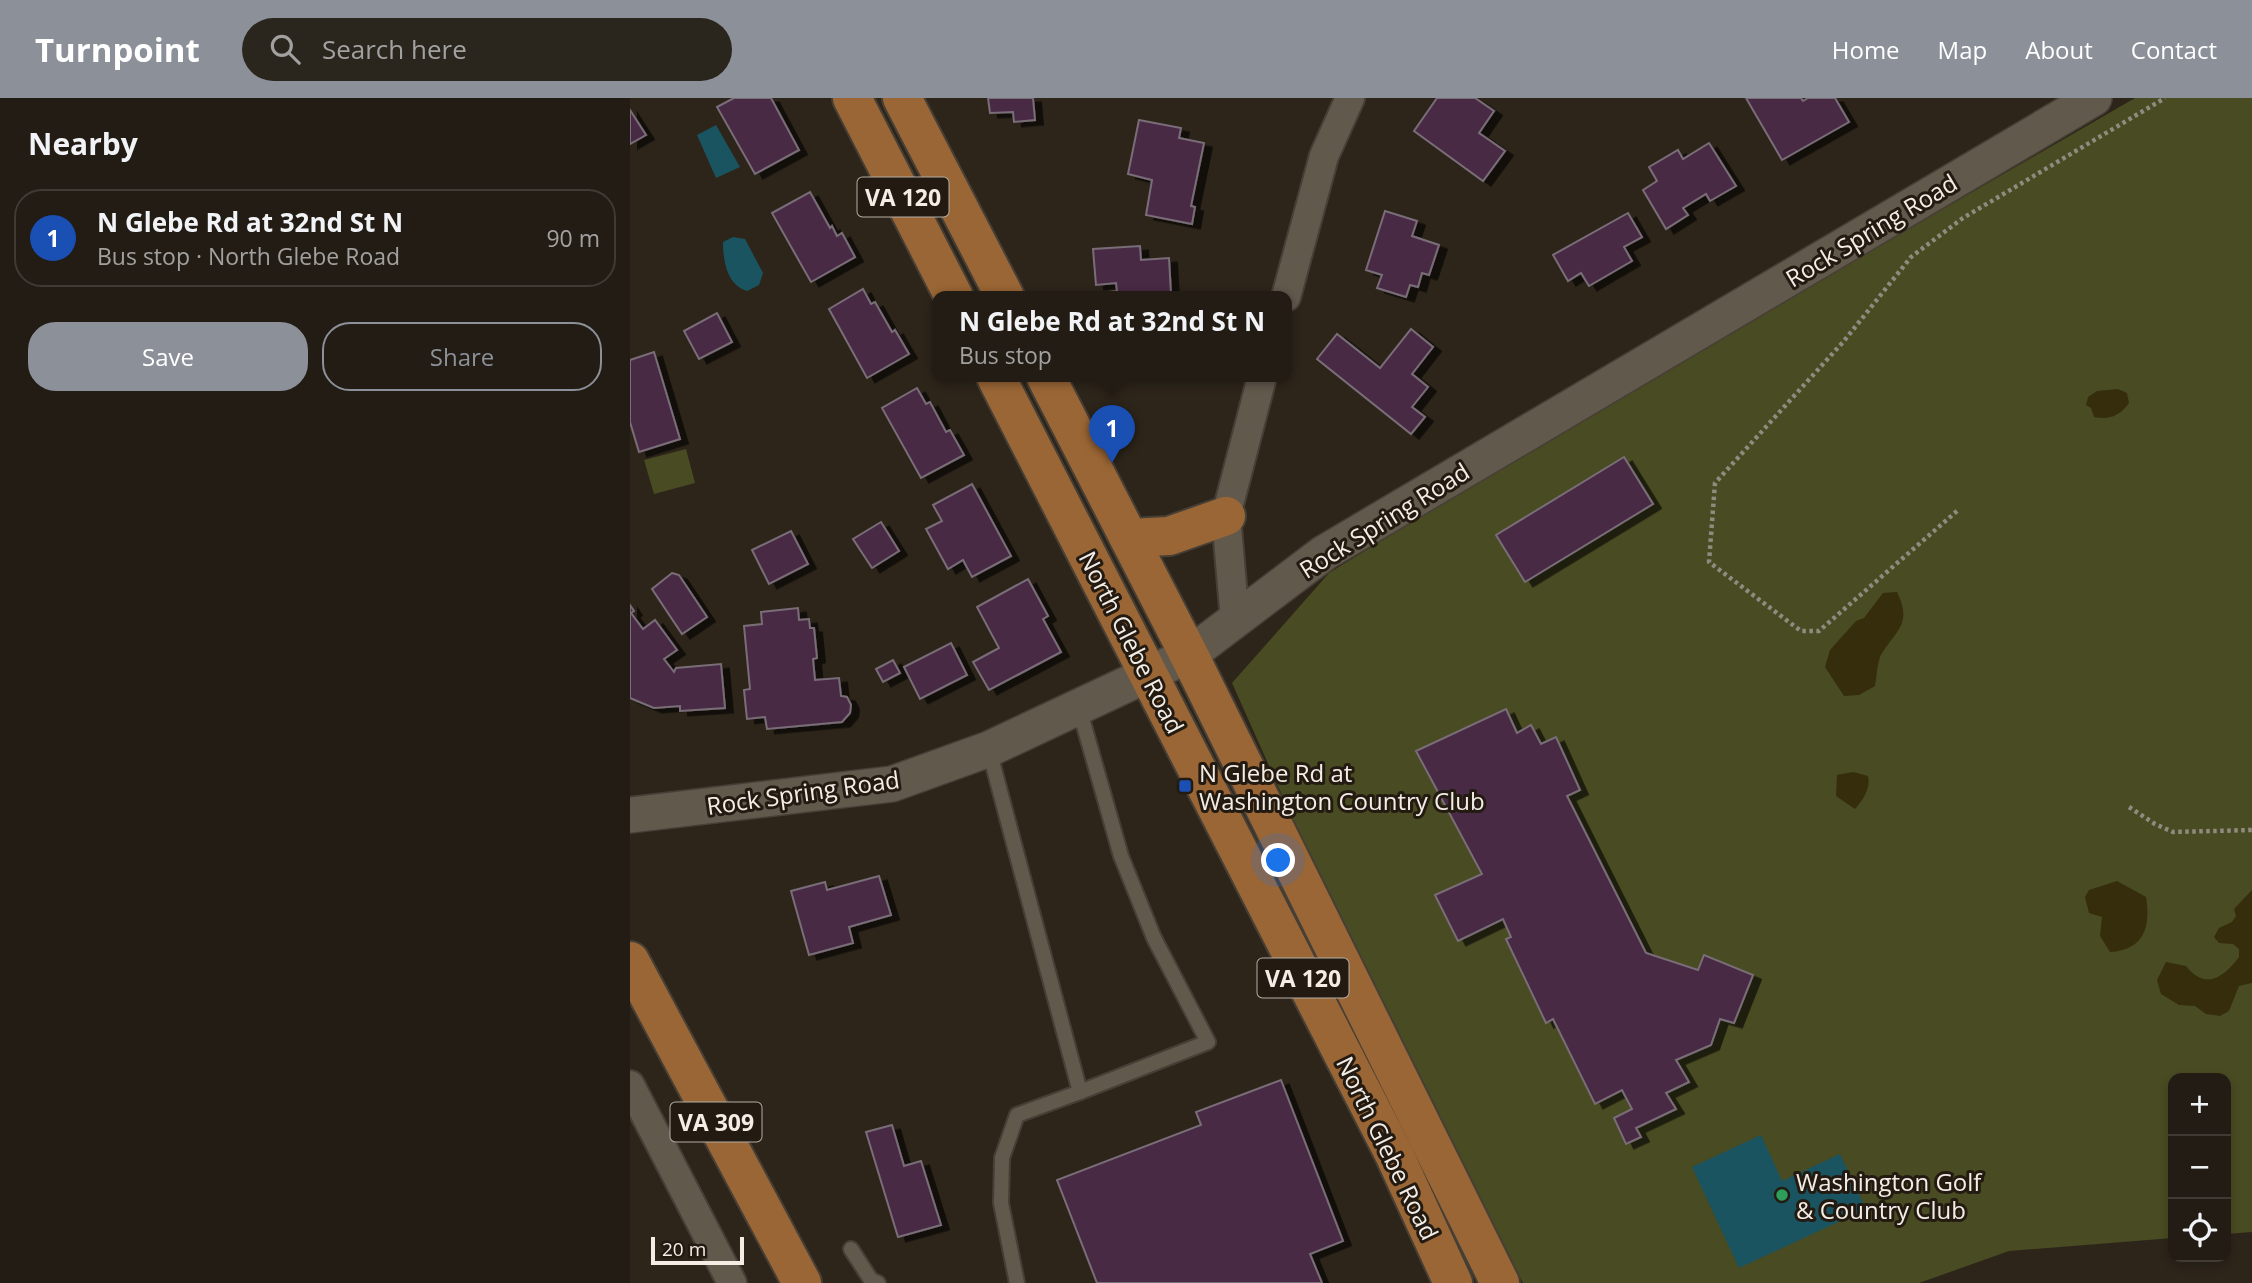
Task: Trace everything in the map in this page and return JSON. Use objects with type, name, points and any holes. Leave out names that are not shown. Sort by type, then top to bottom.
[{"type":"main road","name":"VA 120","points":[[852,98],[951,291]]},
{"type":"main road","name":"VA 120","points":[[902,98],[1001,291]]},
{"type":"main road","name":"North Glebe Road","points":[[999,382],[1394,1154],[1453,1283]]},
{"type":"main road","name":"North Glebe Road","points":[[1049,382],[1189,655],[1286,856],[1324,927],[1500,1283]]},
{"type":"main road","points":[[1129,538],[1169,536],[1226,516]]},
{"type":"main road","name":"VA 309","points":[[630,961],[802,1283]]},
{"type":"street","points":[[1288,291],[1324,156],[1350,98]]},
{"type":"street","name":"Rock Spring Road","points":[[630,815],[892,784],[989,749],[1189,655],[1324,553],[2094,98]]},
{"type":"street","points":[[1236,620],[1226,516],[1261,382]]},
{"type":"street","points":[[630,1085],[732,1283]]},
{"type":"lane","points":[[1017,1283],[1001,1203],[1002,1158],[1017,1115],[1208,1042],[1154,938],[1121,856],[1079,706]]},
{"type":"lane","points":[[989,749],[1080,1092]]},
{"type":"lane","points":[[851,1249],[871,1280],[878,1283]]},
{"type":"path","points":[[1957,511],[1819,631],[1801,631],[1709,562],[1715,483],[1844,341],[1911,257],[1963,218],[2165,98]]},
{"type":"path","points":[[2129,807],[2154,824],[2174,832],[2252,830]]},
{"type":"green space","points":[[2135,98],[2252,98],[2252,1232],[2231,1234],[2231,1073],[2168,1073],[2168,1238],[2009,1251],[1919,1283],[1523,1283],[1321,882],[1232,683],[1329,573],[1564,428]]},
{"type":"green space","points":[[686,449],[695,483],[654,494],[644,460]]},
{"type":"sand","points":[[2118,389],[2127,393],[2129,403],[2126,407],[2114,416],[2094,417],[2091,408],[2086,405],[2088,397],[2097,391]]},
{"type":"sand","points":[[1897,592],[1903,619],[1880,656],[1875,686],[1859,695],[1844,696],[1825,667],[1830,650],[1856,621],[1864,618],[1883,593]]},
{"type":"sand","points":[[1853,772],[1868,776],[1869,780],[1866,794],[1855,809],[1836,796],[1837,775]]},
{"type":"sand","points":[[2117,881],[2146,897],[2147,918],[2143,935],[2138,942],[2131,947],[2110,952],[2100,936],[2102,917],[2089,913],[2085,897],[2089,890]]},
{"type":"sand","points":[[2252,890],[2252,983],[2239,986],[2229,1011],[2220,1016],[2206,1014],[2195,1006],[2179,1005],[2161,994],[2157,980],[2166,962],[2186,966],[2193,974],[2208,979],[2221,975],[2233,964],[2239,957],[2239,949],[2233,944],[2219,943],[2214,937],[2219,928],[2232,922],[2236,916],[2234,909]]},
{"type":"water","points":[[716,125],[740,167],[716,178],[697,135]]},
{"type":"water","points":[[733,237],[745,239],[763,273],[759,285],[747,291],[735,283],[725,264],[723,242]]},
{"type":"water","name":"Washington Golf & Country Club","points":[[1761,1135],[1782,1181],[1840,1154],[1866,1209],[1739,1268],[1692,1167]]},
{"type":"building","points":[[734,98],[771,98],[799,150],[755,174],[717,107]]},
{"type":"building","points":[[988,98],[1033,98],[1035,120],[1014,122],[1013,112],[990,113]]},
{"type":"building","points":[[1437,98],[1475,98],[1494,111],[1479,133],[1505,151],[1483,181],[1414,131]]},
{"type":"building","points":[[1746,98],[1801,98],[1803,101],[1808,98],[1835,98],[1849,122],[1782,160]]},
{"type":"building","points":[[630,110],[646,135],[630,144]]},
{"type":"building","points":[[1139,120],[1181,128],[1179,138],[1204,143],[1191,206],[1195,207],[1192,224],[1146,215],[1152,180],[1128,174]]},
{"type":"building","points":[[1709,143],[1736,186],[1710,201],[1706,194],[1683,208],[1688,215],[1666,229],[1643,190],[1657,181],[1649,167],[1678,150],[1683,159]]},
{"type":"building","points":[[810,192],[830,228],[832,226],[837,236],[842,233],[855,257],[811,282],[772,213]]},
{"type":"building","points":[[1385,211],[1417,221],[1412,236],[1439,245],[1429,275],[1422,273],[1418,287],[1410,285],[1406,297],[1377,288],[1382,275],[1366,270]]},
{"type":"building","points":[[1628,213],[1642,237],[1624,247],[1632,261],[1589,286],[1581,273],[1568,281],[1553,255]]},
{"type":"building","points":[[1140,246],[1141,260],[1169,258],[1171,291],[1117,291],[1116,283],[1096,285],[1093,249]]},
{"type":"building","points":[[863,289],[871,304],[875,302],[892,332],[895,330],[909,354],[867,378],[829,309]]},
{"type":"building","points":[[717,313],[732,342],[699,359],[684,331]]},
{"type":"building","points":[[1411,329],[1433,347],[1412,374],[1428,387],[1412,407],[1425,417],[1411,434],[1317,359],[1337,334],[1380,368]]},
{"type":"building","points":[[654,352],[680,439],[639,452],[630,422],[630,360]]},
{"type":"building","points":[[917,388],[926,404],[930,402],[946,432],[950,430],[964,455],[921,478],[882,408]]},
{"type":"building","points":[[1624,457],[1653,504],[1525,582],[1496,535]]},
{"type":"building","points":[[972,484],[1011,556],[972,577],[963,560],[948,569],[926,529],[942,521],[933,505]]},
{"type":"building","points":[[881,522],[899,551],[872,568],[853,539]]},
{"type":"building","points":[[791,531],[808,564],[769,584],[752,550]]},
{"type":"building","points":[[672,573],[679,575],[707,617],[682,634],[652,589]]},
{"type":"building","points":[[1028,579],[1048,616],[1043,619],[1061,652],[989,690],[973,662],[999,648],[977,607]]},
{"type":"building","points":[[630,605],[634,611],[631,613],[643,629],[655,620],[677,650],[664,659],[674,672],[676,668],[721,664],[725,708],[680,711],[680,706],[654,708],[630,698]]},
{"type":"building","points":[[798,608],[799,620],[809,619],[810,628],[814,628],[817,658],[813,659],[815,680],[839,678],[841,696],[847,697],[851,705],[850,713],[842,722],[767,729],[765,717],[747,719],[744,690],[750,689],[744,626],[762,624],[761,612]]},
{"type":"building","points":[[951,643],[967,675],[920,699],[904,667]]},
{"type":"building","points":[[893,660],[900,673],[883,682],[876,669]]},
{"type":"building","points":[[1506,709],[1517,733],[1531,725],[1541,744],[1556,737],[1580,790],[1567,796],[1646,953],[1698,970],[1704,955],[1753,975],[1734,1023],[1720,1019],[1711,1045],[1676,1060],[1689,1082],[1666,1093],[1676,1109],[1636,1128],[1641,1137],[1626,1144],[1614,1118],[1632,1109],[1622,1090],[1595,1104],[1553,1019],[1546,1023],[1506,939],[1511,937],[1503,919],[1458,941],[1435,895],[1482,874],[1416,751]]},
{"type":"building","points":[[879,876],[891,915],[849,927],[853,943],[809,955],[791,891],[825,882],[827,890]]},
{"type":"building","points":[[1281,1080],[1343,1241],[1310,1254],[1322,1283],[1097,1283],[1057,1180],[1201,1125],[1196,1112]]},
{"type":"building","points":[[892,1125],[904,1166],[921,1161],[941,1225],[898,1237],[866,1132]]},
{"type":"place","name":"N Glebe Rd at 32nd St N","points":[[1112,463]]},
{"type":"place","name":"N Glebe Rd at Washington Country Club","points":[[1185,786]]},
{"type":"place","name":"Washington Golf & Country Club","points":[[1782,1195]]}]
